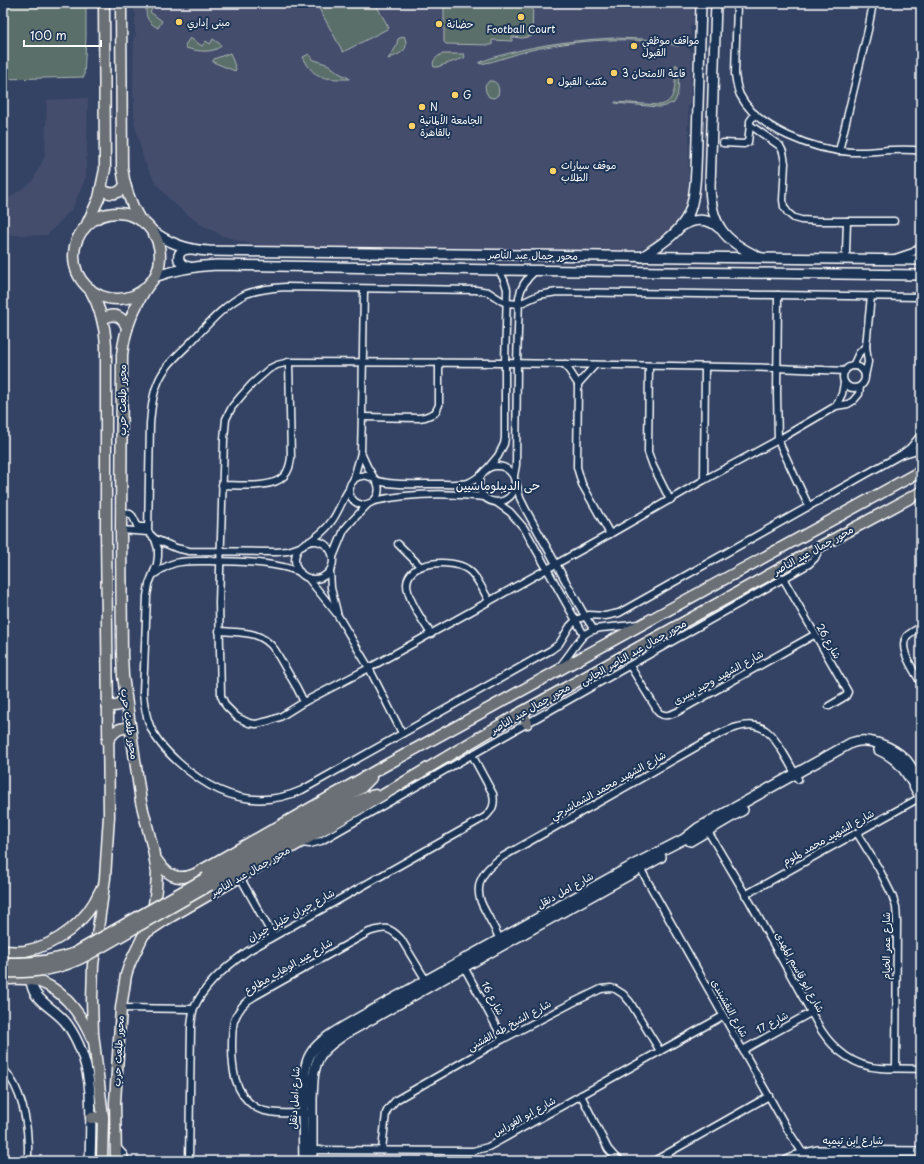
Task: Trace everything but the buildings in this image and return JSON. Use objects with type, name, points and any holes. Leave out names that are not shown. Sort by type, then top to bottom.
[{"type":"main road","points":[[86,226],[98,217],[112,213],[127,214],[140,220],[150,229],[157,241],[160,256],[157,270],[151,280],[137,293],[122,298],[108,297],[90,289],[81,278],[75,266],[74,252],[78,238],[95,208],[105,168],[104,3]]},
{"type":"main road","points":[[121,3],[122,167],[125,185],[132,205],[140,220]]},
{"type":"main road","points":[[680,228],[688,214],[695,185],[701,3]]},
{"type":"main road","points":[[716,3],[710,186],[711,204],[715,218],[722,231]]},
{"type":"main road","points":[[697,146],[711,147]]},
{"type":"main road","points":[[101,188],[108,193],[114,194],[120,192],[125,185]]},
{"type":"main road","points":[[642,257],[665,241],[686,223],[694,220],[701,220],[709,221],[716,225],[732,242],[742,249],[762,258]]},
{"type":"main road","name":"محور جمال عبد الناصر","points":[[150,229],[171,242],[190,249],[209,251],[921,260]]},
{"type":"main road","points":[[190,249],[183,250],[179,258],[183,266],[190,267]]},
{"type":"main road","points":[[575,256],[575,271]]},
{"type":"main road","points":[[827,259],[830,266],[827,274]]},
{"type":"main road","points":[[847,259],[849,274]]},
{"type":"main road","name":"محور جمال عبد الناصر","points":[[151,280],[169,272],[190,267],[217,265],[535,271],[921,275]]},
{"type":"main road","name":"محور طلعت حرب","points":[[116,1161],[115,1102],[121,1008],[126,976],[130,963],[150,920],[155,897],[157,873],[155,858],[141,802],[125,693],[122,654],[121,512],[123,347],[126,329],[133,312],[151,280]]},
{"type":"main road","name":"محور طلعت حرب","points":[[90,289],[103,319],[106,345],[107,741],[109,816],[105,878],[95,947],[92,1011],[95,1050],[92,1068],[103,1118],[102,1161]]},
{"type":"main road","points":[[103,319],[107,316],[118,316],[126,324],[126,329]]},
{"type":"main road","name":"محور جمال عبد الناصر","points":[[183,877],[195,874],[377,770],[921,470]]},
{"type":"main road","name":"محور جمال عبد الناصر","points":[[144,934],[522,712],[921,492]]},
{"type":"main road","points":[[107,705],[114,707],[120,705],[124,700],[125,693]]},
{"type":"main road","points":[[522,712],[527,723]]},
{"type":"main road","points":[[107,741],[116,730],[121,728],[130,728]]},
{"type":"main road","name":"شارع امل دنقل","points":[[304,1161],[308,1113],[314,1072],[322,1052],[345,1034],[428,983],[706,828],[851,743],[867,740],[898,754],[908,763],[921,784]]},
{"type":"main road","name":"شارع امل دنقل","points":[[797,776],[848,750],[861,746],[871,747],[887,754],[902,766],[921,798]]},
{"type":"main road","points":[[3,972],[36,972],[72,962],[88,954],[351,794],[366,784],[377,770]]},
{"type":"main road","points":[[3,963],[41,963],[74,954],[354,803],[367,797],[384,794]]},
{"type":"main road","points":[[155,858],[162,869],[166,872],[175,876],[183,877],[181,885],[183,893],[193,904]]},
{"type":"main road","points":[[3,951],[31,950],[54,941],[68,932],[80,921],[95,901],[105,878]]},
{"type":"main road","name":"شارع امل دنقل","points":[[428,983],[464,967],[501,942]]},
{"type":"main road","points":[[31,950],[37,963],[36,971],[31,980],[33,989],[38,997],[66,1022],[92,1068],[90,1088],[90,1161]]},
{"type":"main road","points":[[3,979],[31,980],[42,983],[53,989],[71,1005],[86,1026],[95,1050]]},
{"type":"main road","name":"شارع امل دنقل","points":[[308,1113],[312,1161]]},
{"type":"main road","points":[[91,1118],[103,1118]]},
{"type":"main road","name":"شارع ابن تيميه","points":[[787,1161],[806,1158],[811,1152],[824,1151],[921,1152]]},
{"type":"street","points":[[737,3],[736,85],[739,94],[755,114],[792,138],[815,146],[839,151],[864,152],[919,150]]},
{"type":"street","points":[[839,151],[873,3]]},
{"type":"street","points":[[723,143],[744,144],[748,142],[750,121],[755,114]]},
{"type":"street","points":[[750,125],[780,146],[783,152],[785,164],[784,207],[794,218],[801,220],[894,221]]},
{"type":"street","points":[[847,221],[847,259]]},
{"type":"street","points":[[889,259],[908,254],[921,246]]},
{"type":"street","points":[[353,481],[356,478],[365,475],[375,480],[395,484],[460,484],[472,481],[481,475],[498,456],[504,444],[505,438],[507,303],[507,289],[499,270]]},
{"type":"street","points":[[481,475],[479,487],[481,493],[490,501],[502,501],[508,499],[513,494],[515,488],[516,465],[517,363],[520,289],[535,271]]},
{"type":"street","points":[[921,297],[557,292],[544,293],[519,304],[507,303],[488,292],[476,290],[268,288],[239,298],[221,312],[174,358],[162,374],[157,384],[151,409],[148,529],[155,539],[158,549],[158,556],[157,564],[149,584],[146,605],[143,694],[144,707],[150,727],[166,750],[185,768],[209,786],[227,793],[255,800],[267,800],[291,795],[551,650],[559,644],[570,626],[576,620],[584,616],[605,616],[619,613],[902,454],[910,448],[921,435]]},
{"type":"street","points":[[300,572],[296,561],[296,556],[299,550],[320,535],[331,522],[344,496],[350,488],[361,453],[364,289]]},
{"type":"street","points":[[507,289],[520,289]]},
{"type":"street","points":[[778,294],[778,440],[809,507]]},
{"type":"street","points":[[844,383],[851,388],[856,389],[864,384],[868,362],[866,346],[871,296]]},
{"type":"street","points":[[853,366],[859,353],[866,346]]},
{"type":"street","points":[[222,485],[269,483],[279,480],[288,471],[291,458],[290,362]]},
{"type":"street","points":[[845,371],[777,368],[517,363],[290,362],[277,365],[264,372],[242,395],[226,419],[222,485],[219,631],[221,696],[226,706],[237,718],[249,723],[256,724],[280,717],[304,702],[431,634],[610,534],[836,406],[848,404],[853,401],[858,394],[860,387]]},
{"type":"street","points":[[362,417],[419,418],[435,413],[439,405],[438,362]]},
{"type":"street","points":[[565,364],[578,384],[577,467],[582,484],[610,534]]},
{"type":"street","points":[[578,384],[595,365]]},
{"type":"street","points":[[649,366],[648,452],[653,466],[670,500]]},
{"type":"street","points":[[836,406],[842,394],[844,383],[843,375],[845,371],[848,368],[857,366],[861,368],[865,376]]},
{"type":"street","points":[[704,480],[706,367]]},
{"type":"street","points":[[902,454],[914,451],[921,447]]},
{"type":"street","points":[[361,453],[378,485],[378,496],[374,501]]},
{"type":"street","points":[[488,468],[500,465],[511,471],[515,479],[522,504],[584,616],[594,630]]},
{"type":"street","points":[[350,488],[352,498],[355,501],[359,504],[368,504]]},
{"type":"street","points":[[333,558],[344,530],[368,504],[374,501],[413,495],[459,495],[485,497]]},
{"type":"street","points":[[496,502],[510,512],[520,522],[584,635]]},
{"type":"street","points":[[121,512],[132,515],[137,526],[148,529]]},
{"type":"street","points":[[121,530],[148,529]]},
{"type":"street","points":[[155,539],[169,546],[182,550],[282,552],[303,546]]},
{"type":"street","points":[[309,542],[320,542],[332,552],[333,563],[330,571],[331,588],[337,614]]},
{"type":"street","points":[[398,544],[420,566]]},
{"type":"street","name":"محور جمال عبد الناصر الجانبى","points":[[300,843],[310,844],[321,842],[527,723],[630,666],[813,561],[821,546]]},
{"type":"street","points":[[153,575],[161,569],[175,563],[190,561],[266,564],[284,567],[300,572],[308,578],[337,614],[369,668],[402,733]]},
{"type":"street","points":[[431,634],[413,603],[407,584],[410,574],[420,566],[455,564],[466,568],[474,577],[489,601]]},
{"type":"street","points":[[308,578],[316,579],[323,577],[330,571]]},
{"type":"street","name":"شارع 26","points":[[783,578],[814,635],[848,692],[846,696],[829,706]]},
{"type":"street","points":[[555,672],[584,635],[594,630],[647,622]]},
{"type":"street","points":[[921,627],[907,636],[904,646],[907,658],[921,683]]},
{"type":"street","points":[[219,631],[260,636],[272,645],[304,702]]},
{"type":"street","name":"شارع الشهيد وحيد يسرى","points":[[630,666],[659,713],[669,716],[814,635]]},
{"type":"street","name":"شارع الشهيد محمد الشماشرجي","points":[[501,942],[481,902],[478,887],[483,875],[497,860],[712,738],[737,727],[760,727],[768,732],[774,739],[797,776]]},
{"type":"street","name":"شارع جبران خليل جبران","points":[[189,1161],[191,1026],[193,1009],[206,988],[230,965],[248,951],[486,817],[493,807],[493,794],[472,755]]},
{"type":"street","name":"شارع الشهيد محمد لملوم","points":[[746,895],[921,798]]},
{"type":"street","name":"شارع ابو قاسم المهدى","points":[[706,828],[746,895],[826,1037],[842,1054],[860,1063],[879,1068],[921,1069]]},
{"type":"street","name":"شارع عمر الخيام","points":[[857,833],[879,869],[892,895],[896,907],[896,1068]]},
{"type":"street","name":"شارع النقشبندى","points":[[638,866],[768,1096],[806,1158]]},
{"type":"street","points":[[240,877],[273,936]]},
{"type":"street","name":"شارع عبد الوهاب مطاوع","points":[[308,1113],[266,1111],[259,1109],[242,1094],[234,1074],[232,1029],[237,1014],[246,1002],[369,932],[381,928],[390,930],[401,939],[428,983]]},
{"type":"street","name":"شارع 16","points":[[464,967],[503,1039]]},
{"type":"street","name":"شارع الشيخ طه الفشنى","points":[[382,1150],[386,1113],[396,1100],[503,1039],[595,991],[611,988],[620,991],[627,998],[660,1051]]},
{"type":"street","points":[[121,1008],[193,1009]]},
{"type":"street","name":"شارع 17","points":[[743,1050],[812,1012]]},
{"type":"street","name":"شارع ابو الفوراس","points":[[312,1150],[480,1150],[499,1141],[723,1016]]},
{"type":"street","points":[[3,1068],[15,1086],[24,1110],[28,1144],[28,1161]]},
{"type":"street","points":[[581,1095],[608,1149],[621,1161]]},
{"type":"street","points":[[654,1161],[768,1096]]},
{"type":"street","points":[[116,1146],[124,1155],[125,1161]]},
{"type":"shaded area","name":"الجامعة الألمانية بالقاهرة","points":[[134,3],[693,3],[693,25],[690,27],[691,43],[689,49],[692,52],[690,105],[688,107],[689,124],[687,127],[689,131],[688,198],[683,216],[678,224],[659,242],[633,250],[271,247],[247,243],[223,236],[200,224],[173,203],[156,183],[144,161],[134,121],[136,120],[134,116],[134,103],[136,99],[133,97],[136,14],[134,11]]},
{"type":"shaded area","points":[[88,98],[86,177],[72,209],[47,235],[3,235],[3,198],[9,198],[32,182],[45,156],[47,100]]},
{"type":"green space","points":[[3,3],[86,3],[84,77],[3,79]]},
{"type":"green space","points":[[146,3],[149,3],[148,4],[153,8],[150,12],[162,21],[158,28],[149,21],[146,12]]},
{"type":"green space","points":[[316,3],[375,3],[389,28],[343,52]]},
{"type":"green space","points":[[444,3],[533,3],[532,36],[522,38],[512,37],[512,41],[492,40],[492,45],[446,44],[444,42]]},
{"type":"green space","points":[[404,36],[406,41],[405,49],[388,59],[396,47],[398,39]]},
{"type":"green space","points":[[190,38],[202,46],[206,41],[210,44],[213,39],[221,46],[217,49],[209,51],[199,51],[186,48],[185,45]]},
{"type":"green space","points":[[614,38],[643,39],[679,43],[679,45],[624,40],[585,41],[548,47],[487,63],[479,63],[499,56],[546,45],[573,41]]},
{"type":"green space","points":[[230,53],[236,69],[235,71],[213,62],[214,59]]},
{"type":"green space","points":[[309,54],[312,59],[329,65],[349,79],[327,78],[316,74],[307,65],[303,57]]},
{"type":"green space","points":[[443,54],[464,54],[465,57],[434,67],[433,63],[435,59]]},
{"type":"green space","points":[[675,65],[678,66],[678,86],[676,100],[673,104],[671,103],[666,106],[659,107],[615,103],[660,105],[666,103],[673,95]]},
{"type":"green space","points":[[489,81],[492,81],[498,85],[498,95],[494,98],[489,97],[486,92],[485,86]]},
{"type":"place","name":"Football Court","points":[[521,17]]},
{"type":"place","name":"مبنى إداري","points":[[179,22]]},
{"type":"place","name":"حضانة","points":[[439,24]]},
{"type":"place","name":"مواقف موظفي القبول","points":[[634,46]]},
{"type":"place","name":"قاعة الامتحان 3","points":[[614,73]]},
{"type":"place","name":"مكتب القبول","points":[[550,81]]},
{"type":"place","name":"G","points":[[455,95]]},
{"type":"place","name":"N","points":[[422,107]]},
{"type":"place","name":"الجامعة الألمانية بالقاهرة","points":[[412,126]]},
{"type":"place","name":"موقف سيارات الطلاب","points":[[553,171]]},
{"type":"district","name":"حى الديبلوماسيين","points":[[498,486]]}]
